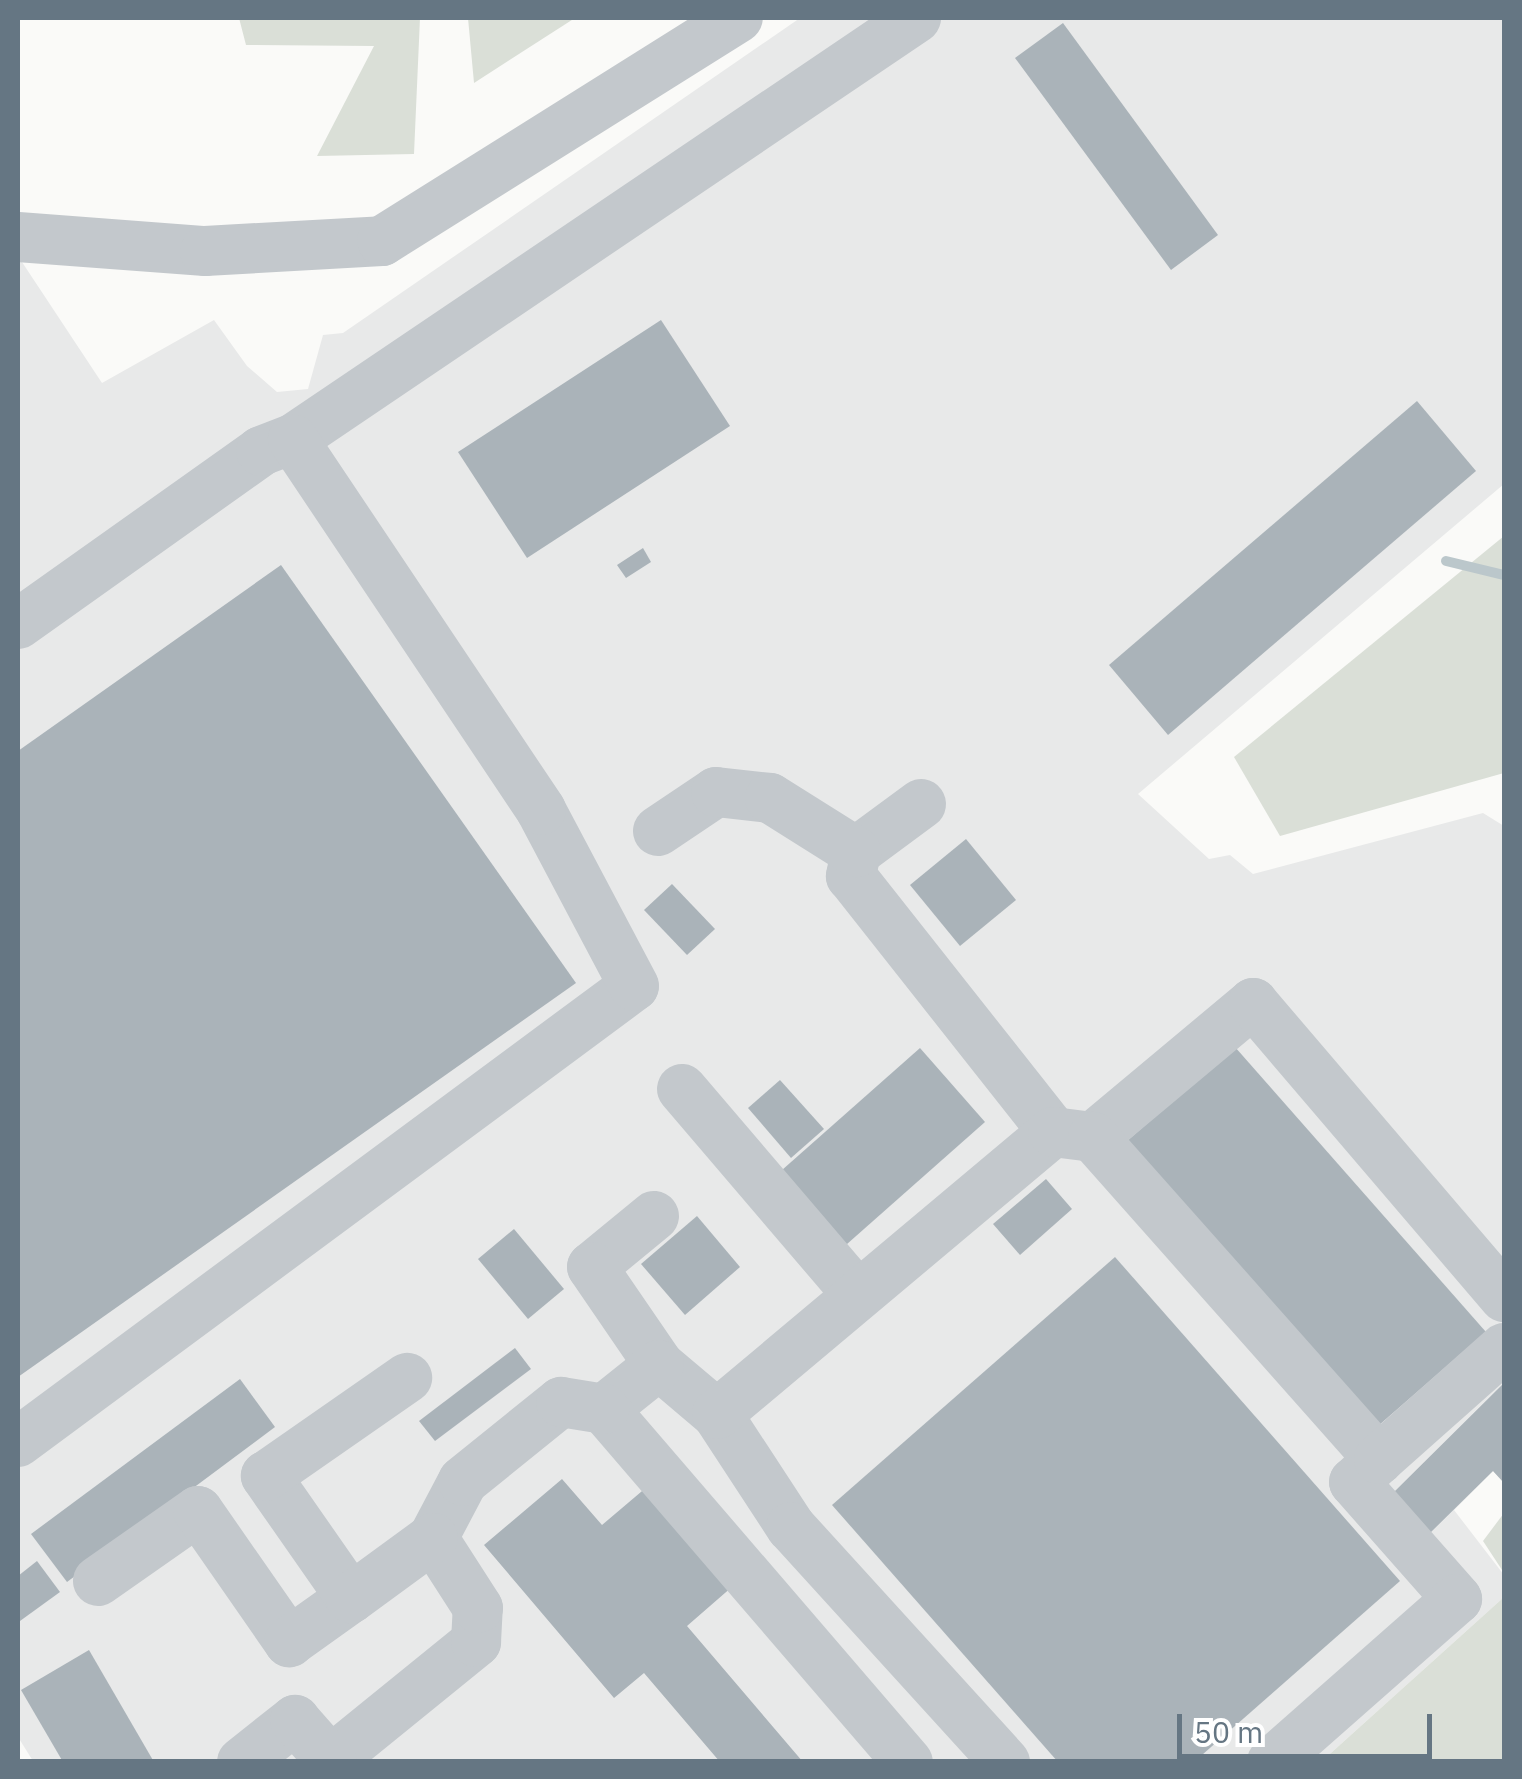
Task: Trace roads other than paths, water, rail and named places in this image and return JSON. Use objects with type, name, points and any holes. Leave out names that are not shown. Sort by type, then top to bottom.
[{"type":"lane","points":[[18,237],[205,251],[382,241],[738,18]]},
{"type":"lane","points":[[18,624],[261,452],[293,439],[916,18]]},
{"type":"lane","points":[[18,1442],[634,986],[541,810],[293,439]]},
{"type":"lane","points":[[658,831],[716,792],[770,798],[856,852]]},
{"type":"lane","points":[[920,804],[856,852],[851,876],[1073,1134],[1379,1460]]},
{"type":"lane","points":[[717,1414],[858,1295],[1253,1003],[1504,1297]]},
{"type":"lane","points":[[682,1089],[858,1295]]},
{"type":"lane","points":[[654,1216],[592,1267],[659,1365],[717,1414],[791,1527],[1005,1762]]},
{"type":"lane","points":[[1272,1762],[1457,1599],[1354,1482],[1504,1348]]},
{"type":"lane","points":[[604,1409],[659,1365]]},
{"type":"lane","points":[[351,1598],[266,1476],[408,1378]]},
{"type":"lane","points":[[288,1642],[433,1538],[463,1481],[561,1402],[604,1409],[908,1762]]},
{"type":"lane","points":[[98,1580],[198,1511],[288,1642],[295,1720],[332,1761],[476,1642],[478,1608],[433,1538]]},
{"type":"lane","points":[[242,1762],[295,1720]]},
{"type":"waterway","points":[[1446,561],[1504,575]]}]
